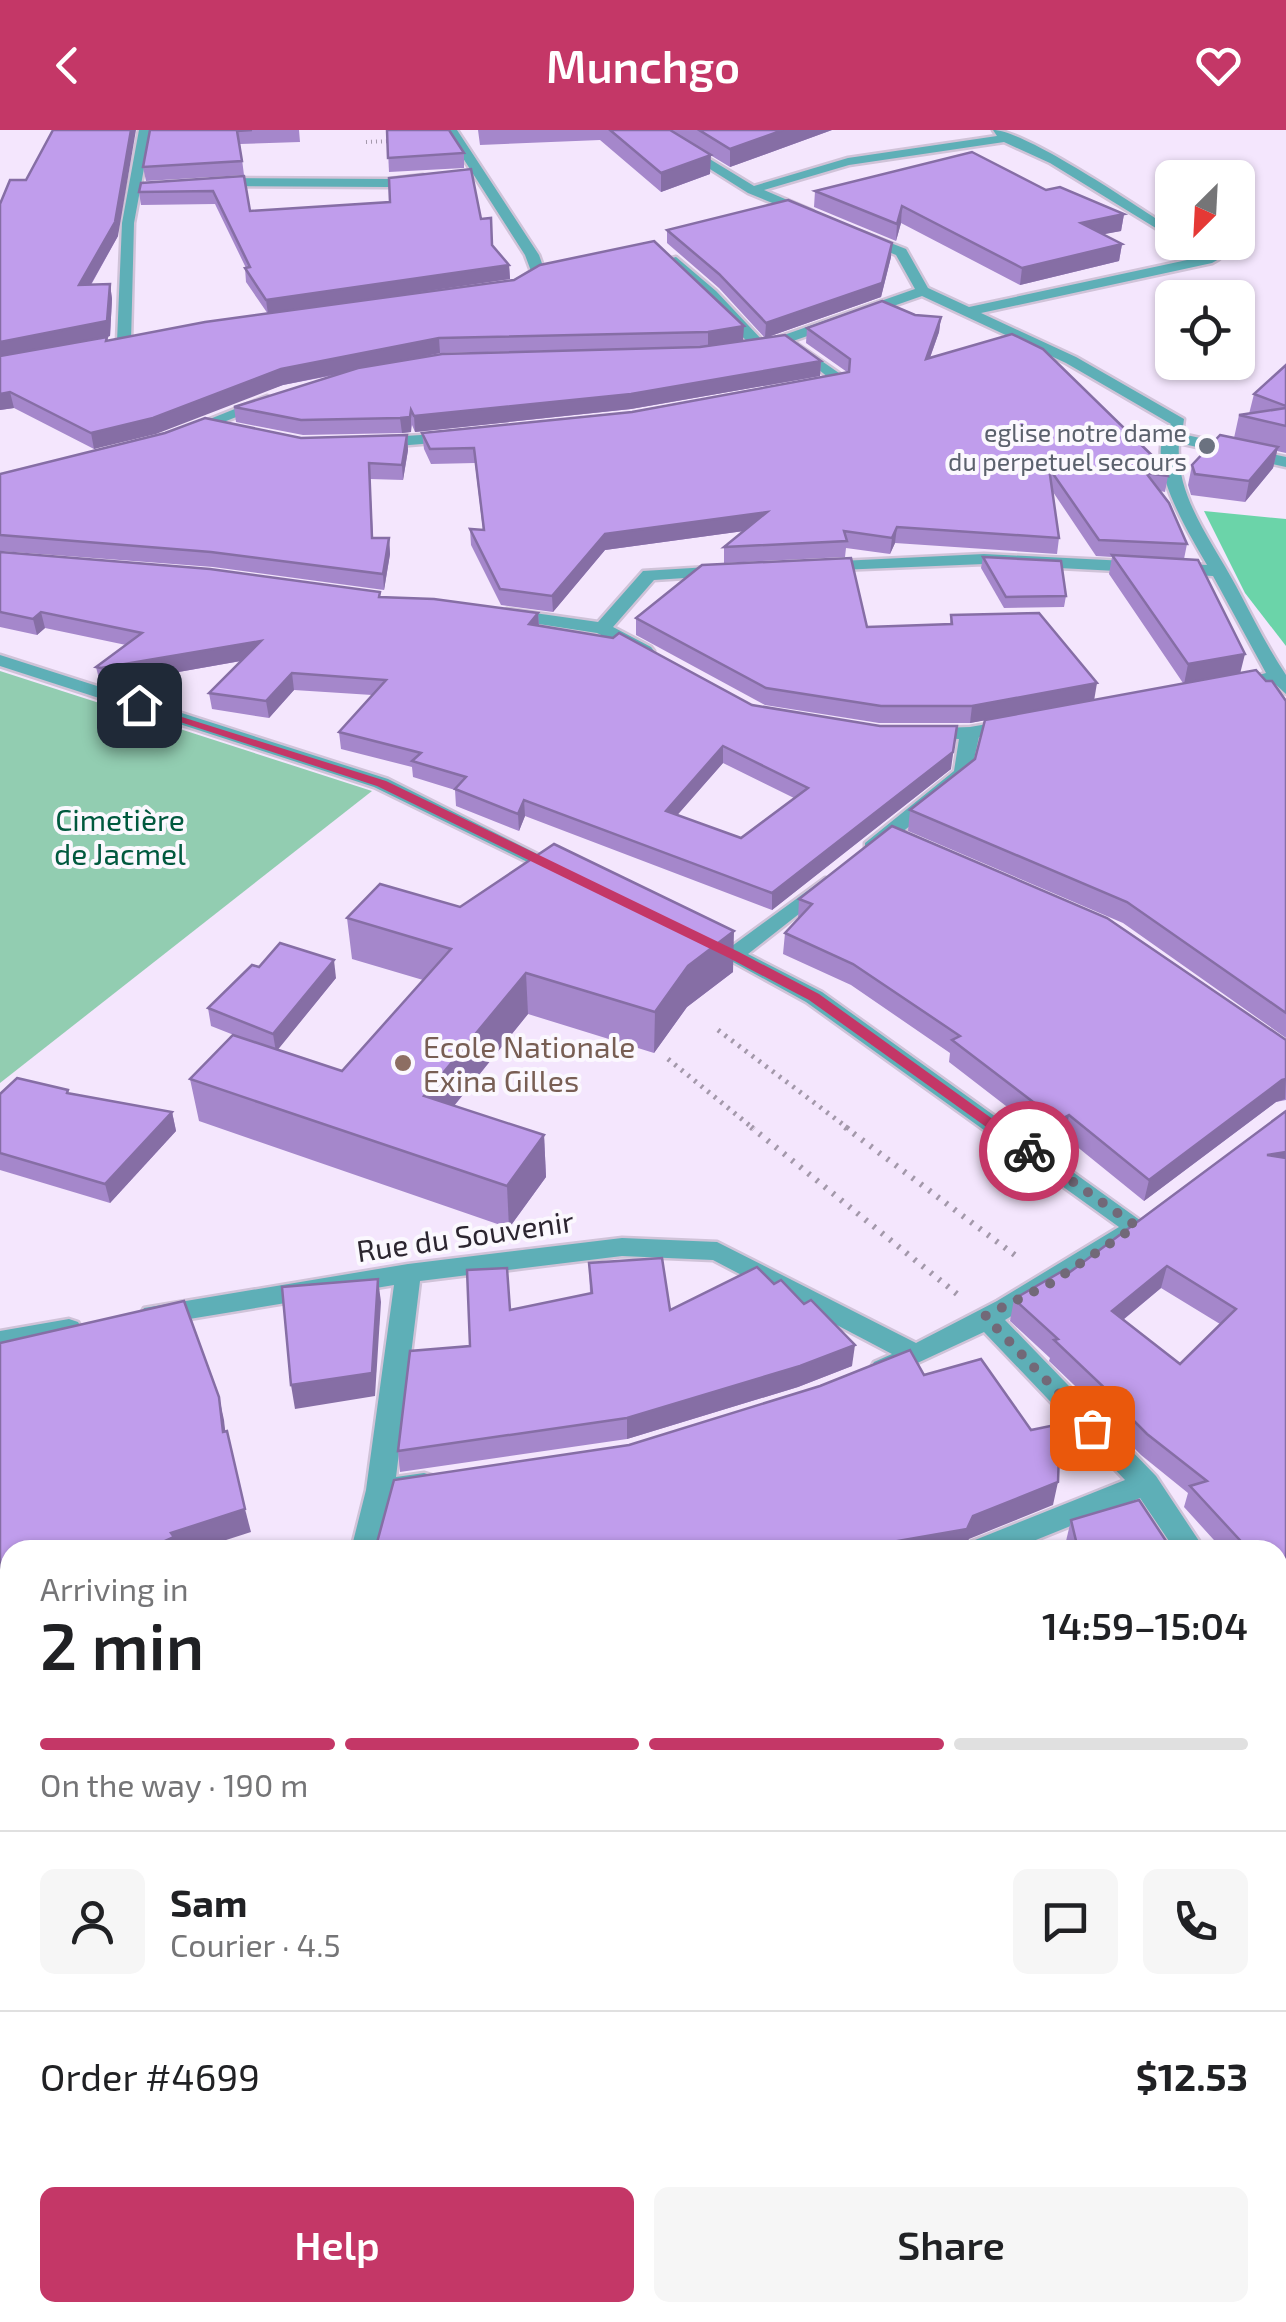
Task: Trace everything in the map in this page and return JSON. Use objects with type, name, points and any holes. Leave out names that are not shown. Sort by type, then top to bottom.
[{"type":"street","points":[[124,342],[128,223],[145,130]]},
{"type":"street","points":[[654,130],[752,190],[816,217]]},
{"type":"street","points":[[452,133],[532,255],[538,272]]},
{"type":"street","points":[[752,190],[848,162],[1002,134],[1054,160],[1155,223]]},
{"type":"street","points":[[460,176],[477,174]]},
{"type":"street","points":[[202,182],[389,183],[442,177]]},
{"type":"street","points":[[136,189],[151,187]]},
{"type":"street","points":[[850,231],[902,252],[923,291],[1070,360],[1179,422],[1170,436],[1173,473],[1186,510],[1282,682],[1219,687]]},
{"type":"street","points":[[658,248],[711,294],[760,347]]},
{"type":"street","points":[[966,312],[1207,260]]},
{"type":"street","points":[[494,289],[514,286],[538,272],[555,269]]},
{"type":"street","points":[[743,350],[787,341],[923,291]]},
{"type":"street","points":[[106,346],[144,339]]},
{"type":"street","points":[[787,341],[842,380],[808,386]]},
{"type":"street","points":[[162,441],[289,392]]},
{"type":"street","points":[[205,424],[238,432]]},
{"type":"street","points":[[363,443],[474,436]]},
{"type":"street","points":[[1170,436],[1286,462]]},
{"type":"street","points":[[807,567],[984,559],[1219,571]]},
{"type":"street","points":[[602,628],[650,575],[748,570]]},
{"type":"street","points":[[487,611],[602,628],[654,656]]},
{"type":"street","points":[[0,660],[381,784],[593,886]]},
{"type":"street","points":[[897,733],[970,733],[1028,722]]},
{"type":"street","points":[[734,955],[850,864],[898,838],[962,773],[970,733]]},
{"type":"street","points":[[681,929],[814,997],[1143,1221],[1051,1283],[917,1355],[862,1377]]},
{"type":"street","name":"Rue du Souvenir","points":[[136,1318],[408,1273],[622,1247],[717,1251],[917,1355]]},
{"type":"street","points":[[368,1540],[380,1490],[408,1273]]},
{"type":"street","points":[[985,1316],[1146,1484],[1183,1540]]},
{"type":"street","points":[[0,1341],[97,1324]]},
{"type":"street","points":[[380,1490],[456,1479]]},
{"type":"street","points":[[1005,1540],[1146,1484]]},
{"type":"path","points":[[366,142],[452,133]]},
{"type":"path","points":[[718,1030],[1051,1283]]},
{"type":"path","points":[[668,1060],[985,1316]]},
{"type":"green space","points":[[1204,511],[1286,519],[1286,646],[1245,593]]},
{"type":"green space","name":"Cimetière de Jacmel","points":[[0,671],[372,791],[0,1083]]},
{"type":"building","points":[[53,130],[131,130],[115,222],[79,285],[110,284],[107,321],[0,342],[0,204],[10,180],[26,180]]},
{"type":"building","points":[[150,130],[252,130],[237,131],[242,161],[143,167]]},
{"type":"building","points":[[387,130],[449,130],[464,153],[388,158]]},
{"type":"building","points":[[610,130],[670,130],[711,155],[661,173]]},
{"type":"building","points":[[699,130],[783,130],[730,149]]},
{"type":"building","points":[[972,152],[1046,190],[1060,187],[1124,214],[1081,223],[1122,244],[1022,268],[902,206],[897,224],[815,191]]},
{"type":"building","points":[[471,169],[481,219],[491,218],[492,245],[509,265],[266,300],[245,268],[250,267],[213,191],[139,192],[141,183],[244,176],[250,211],[390,202],[389,178]]},
{"type":"building","points":[[788,200],[892,243],[882,283],[766,323],[719,274],[667,230]]},
{"type":"building","points":[[654,241],[744,326],[708,332],[439,338],[281,369],[153,418],[91,433],[10,392],[0,394],[0,356],[205,322],[514,280],[540,265]]},
{"type":"building","points":[[882,301],[915,315],[941,317],[926,359],[1012,334],[1043,349],[1166,469],[1168,476],[1146,473],[1169,503],[1187,544],[1099,540],[1049,468],[1059,538],[897,527],[892,538],[844,531],[847,541],[724,547],[767,512],[605,534],[552,596],[500,589],[470,529],[484,530],[474,448],[430,449],[422,433],[632,412],[849,372],[850,359],[807,328]]},
{"type":"building","points":[[785,335],[821,361],[631,394],[414,416],[411,410],[410,417],[400,418],[301,420],[234,407],[358,368],[442,354],[700,347]]},
{"type":"building","points":[[1286,365],[1286,406],[1254,394]]},
{"type":"building","points":[[1286,408],[1286,426],[1239,415]]},
{"type":"building","points":[[205,418],[301,438],[407,435],[402,465],[369,463],[372,538],[389,538],[383,574],[211,552],[0,535],[0,474],[165,433]]},
{"type":"building","points":[[1220,435],[1278,447],[1249,481],[1195,474],[1192,465]]},
{"type":"building","points":[[0,552],[210,569],[380,592],[379,597],[434,599],[538,613],[529,624],[613,638],[619,633],[752,705],[880,726],[957,726],[953,752],[772,893],[524,800],[518,814],[455,789],[466,777],[412,761],[421,753],[339,732],[386,680],[292,673],[266,701],[209,693],[261,641],[101,668],[96,667],[142,633],[41,612],[33,619],[0,612]],"holes":[[[723,746],[808,788],[741,838],[666,811]]]},
{"type":"building","points":[[1112,555],[1198,560],[1245,654],[1188,664]]},
{"type":"building","points":[[983,557],[1061,561],[1066,596],[1006,597]]},
{"type":"building","points":[[851,558],[867,627],[952,624],[951,615],[1039,613],[1097,683],[972,706],[881,706],[766,688],[636,618],[702,565]]},
{"type":"building","points":[[1256,670],[1266,681],[1272,681],[1286,701],[1286,1013],[1127,902],[910,810],[975,759],[985,720]]},
{"type":"building","points":[[892,826],[1107,918],[1286,1040],[1286,1079],[1149,1180],[1069,1115],[1058,1121],[952,1040],[960,1036],[853,964],[785,933],[812,904],[799,899]]},
{"type":"building","points":[[554,844],[734,931],[688,966],[655,1012],[526,973],[424,1096],[544,1135],[507,1186],[190,1079],[233,1035],[342,1071],[451,949],[347,918],[380,884],[460,907]]},
{"type":"building","points":[[280,943],[334,960],[273,1034],[208,1008],[252,965],[259,967]]},
{"type":"building","points":[[17,1078],[68,1090],[67,1093],[172,1112],[105,1184],[0,1153],[0,1094]]},
{"type":"building","points":[[1286,1111],[1286,1152],[1267,1155],[1286,1158],[1286,1540],[1240,1540],[1190,1486],[1207,1481],[1147,1434],[1126,1413],[1130,1412],[1014,1299],[1066,1269],[1070,1272]],"holes":[[[1167,1266],[1236,1309],[1180,1364],[1112,1311]]]},
{"type":"building","points":[[662,1258],[670,1310],[757,1267],[774,1284],[781,1280],[804,1304],[811,1300],[855,1345],[800,1366],[627,1418],[398,1451],[410,1351],[470,1346],[467,1270],[507,1268],[510,1310],[592,1293],[589,1263]]},
{"type":"building","points":[[378,1279],[372,1373],[291,1385],[282,1287]]},
{"type":"building","points":[[184,1301],[219,1397],[223,1432],[227,1431],[245,1509],[171,1533],[174,1537],[167,1540],[0,1540],[0,1343]]},
{"type":"building","points":[[910,1350],[924,1375],[981,1359],[1031,1430],[1060,1424],[1058,1482],[973,1516],[967,1529],[904,1540],[378,1540],[394,1480],[629,1445],[820,1386]]},
{"type":"building","points":[[1139,1500],[1165,1540],[1076,1540],[1071,1520]]},
{"type":"way so far","points":[[1029,1151],[1136,1226],[1051,1283],[985,1316],[1092,1428]]},
{"type":"place","name":"eglise notre dame du perpetuel secours","points":[[1207,446]]},
{"type":"place","name":"Ecole Nationale Exina Gilles","points":[[403,1063]]},
{"type":"route","points":[[139,705],[381,784],[734,955],[814,997],[1029,1151]]}]
